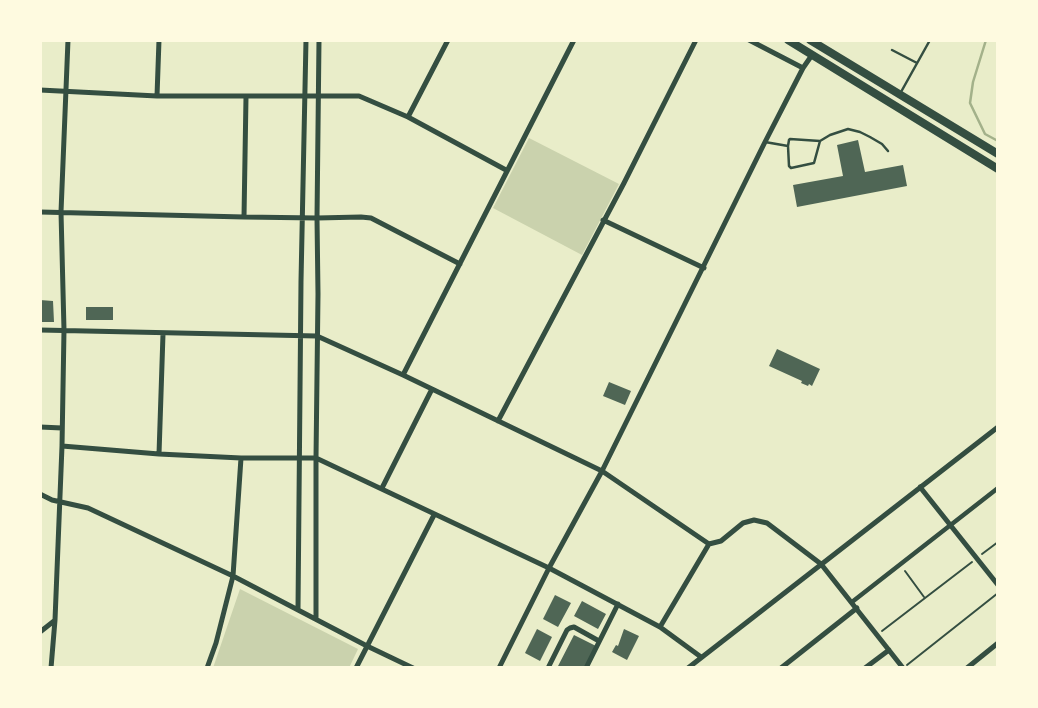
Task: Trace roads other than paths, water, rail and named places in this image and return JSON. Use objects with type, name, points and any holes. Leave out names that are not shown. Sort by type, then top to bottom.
[{"type":"main road","points":[[788,40],[998,169]]},
{"type":"main road","points":[[810,40],[821,43],[998,154]]},
{"type":"street","points":[[51,668],[62,446],[64,330],[61,212],[68,40]]},
{"type":"street","points":[[157,96],[159,40]]},
{"type":"street","points":[[298,609],[306,40]]},
{"type":"street","points":[[316,619],[319,40]]},
{"type":"street","points":[[408,117],[447,40]]},
{"type":"street","points":[[402,375],[574,40]]},
{"type":"street","points":[[498,421],[696,40]]},
{"type":"street","points":[[748,40],[803,68]]},
{"type":"street","points":[[499,668],[602,471],[765,142],[812,55]]},
{"type":"street","points":[[40,90],[157,96],[359,96],[408,117],[506,170]]},
{"type":"street","points":[[244,218],[246,97]]},
{"type":"street","points":[[40,212],[244,218],[371,218],[460,264]]},
{"type":"street","points":[[603,220],[704,268]]},
{"type":"street","points":[[40,330],[317,336],[602,471],[709,544]]},
{"type":"street","points":[[159,454],[163,334]]},
{"type":"street","points":[[382,488],[432,389]]},
{"type":"street","points":[[688,668],[998,426]]},
{"type":"street","points":[[40,427],[62,428]]},
{"type":"street","points":[[62,446],[241,458],[316,458],[549,568],[660,626],[701,657]]},
{"type":"street","points":[[207,668],[233,576],[241,458]]},
{"type":"street","points":[[920,487],[998,585]]},
{"type":"street","points":[[852,601],[998,488]]},
{"type":"street","points":[[40,494],[88,508],[233,576],[413,668]]},
{"type":"street","points":[[356,668],[434,515]]},
{"type":"street","points":[[660,626],[709,544],[721,541],[743,523],[760,520],[821,564],[904,668]]},
{"type":"street","points":[[586,668],[618,604]]},
{"type":"street","points":[[780,668],[857,608]]},
{"type":"street","points":[[40,632],[55,620]]},
{"type":"street","points":[[548,668],[570,628],[574,627],[599,641]]},
{"type":"street","points":[[967,668],[998,643]]},
{"type":"street","points":[[865,668],[889,650]]},
{"type":"lane","points":[[900,95],[930,40]]},
{"type":"lane","points":[[892,50],[918,63]]},
{"type":"lane","points":[[820,142],[790,139],[789,166],[791,168],[814,163],[820,142],[848,128],[870,137],[888,151]]},
{"type":"lane","points":[[765,142],[788,146]]},
{"type":"waterway","points":[[986,40],[973,82],[970,103],[985,134],[998,141]]}]
